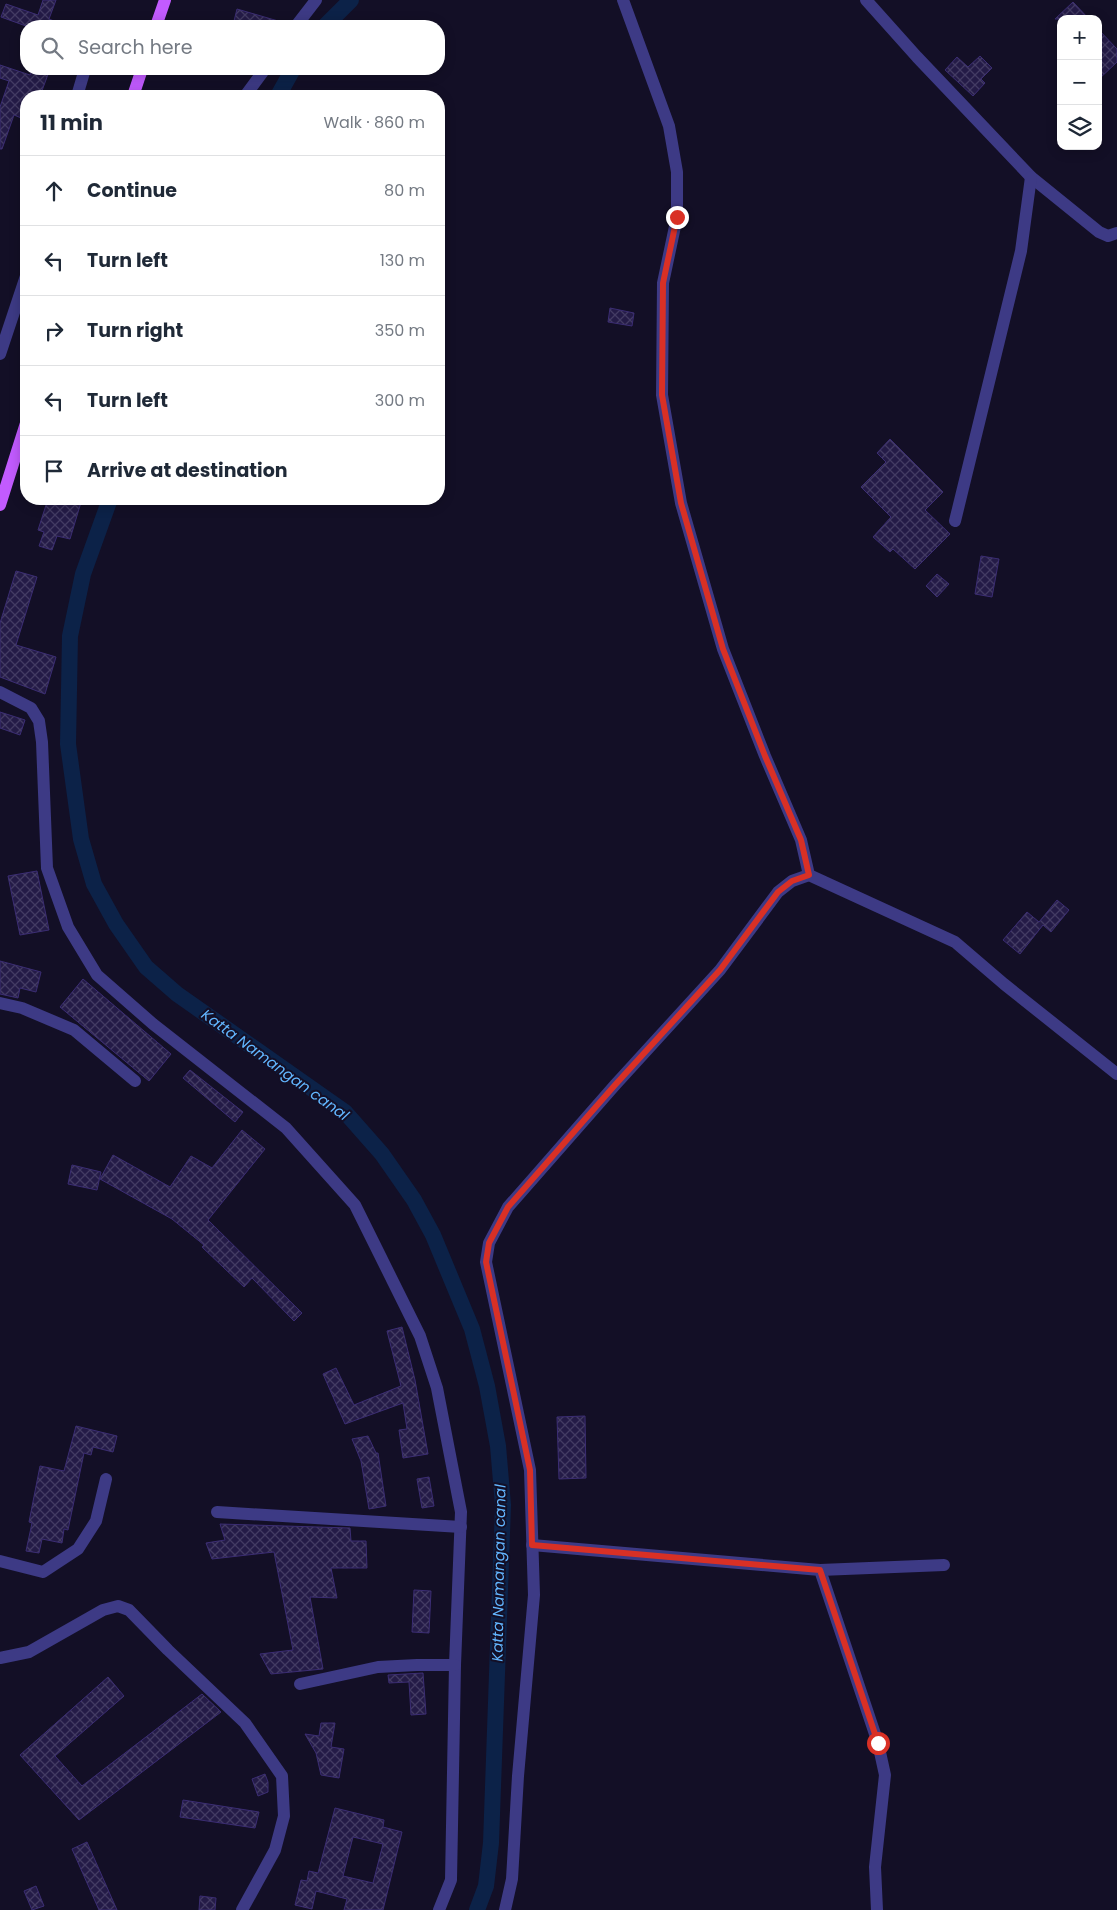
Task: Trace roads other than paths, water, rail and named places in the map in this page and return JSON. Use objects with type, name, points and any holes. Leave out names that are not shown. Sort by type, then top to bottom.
[{"type":"main road","points":[[158,20],[165,0]]},
{"type":"main road","points":[[135,90],[140,75]]},
{"type":"main road","points":[[0,506],[4,479],[20,438]]},
{"type":"street","points":[[301,20],[316,0]]},
{"type":"street","points":[[623,0],[669,126],[677,172],[677,217],[663,283],[662,395],[681,503],[723,649],[765,756],[801,840],[809,875]]},
{"type":"street","points":[[866,0],[917,57],[1031,177],[1100,232],[1108,236],[1117,233]]},
{"type":"street","points":[[79,90],[83,75]]},
{"type":"street","points":[[249,90],[261,75]]},
{"type":"street","points":[[956,521],[1021,251],[1031,177]]},
{"type":"street","points":[[0,354],[20,294]]},
{"type":"street","points":[[0,692],[31,708],[39,721],[42,742],[47,868],[68,927],[97,976],[153,1024],[286,1128],[355,1205],[420,1336],[437,1388],[461,1512],[455,1665],[451,1880],[439,1910]]},
{"type":"street","points":[[505,1910],[512,1879],[518,1776],[534,1595],[530,1470],[486,1262],[489,1243],[508,1207],[615,1085],[720,970],[778,892],[792,881],[809,875],[955,942],[1004,984],[1117,1074]]},
{"type":"street","points":[[0,1003],[22,1008],[74,1030],[135,1081]]},
{"type":"street","points":[[0,1561],[43,1572],[78,1549],[96,1521],[106,1479]]},
{"type":"street","points":[[217,1512],[461,1527]]},
{"type":"street","points":[[532,1545],[820,1570],[944,1565]]},
{"type":"street","points":[[820,1570],[878,1743],[884,1774],[875,1866],[876,1910]]},
{"type":"street","points":[[0,1658],[29,1652],[103,1610],[118,1606],[129,1610],[245,1723],[282,1776],[284,1816],[275,1850],[242,1910]]},
{"type":"street","points":[[300,1684],[378,1667],[455,1665]]},
{"type":"waterway","name":"Katta Namangan canal","points":[[331,20],[351,0]]},
{"type":"waterway","name":"Katta Namangan canal","points":[[281,90],[290,75]]},
{"type":"waterway","name":"Katta Namangan canal","points":[[108,505],[83,574],[70,636],[68,744],[81,839],[94,884],[116,924],[146,967],[177,994],[345,1112],[382,1154],[414,1200],[433,1235],[472,1329],[487,1386],[498,1446],[503,1505],[491,1843],[486,1886],[477,1910]]}]
